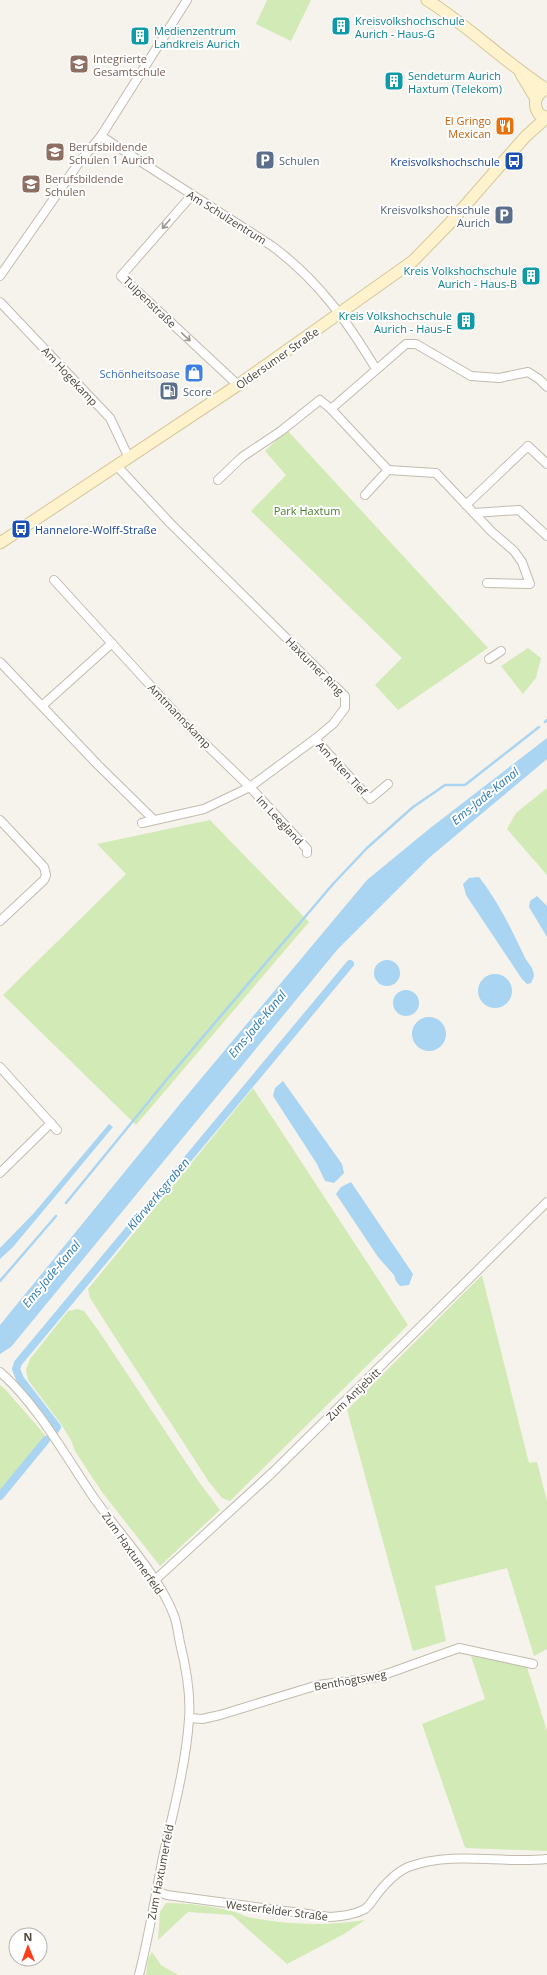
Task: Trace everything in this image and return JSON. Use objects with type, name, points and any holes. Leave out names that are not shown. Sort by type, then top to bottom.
[{"type":"main road","points":[[427,0],[446,11],[520,72],[546,89]]},
{"type":"main road","points":[[520,72],[536,99],[541,91],[546,89]]},
{"type":"main road","name":"Oldersumer Straße","points":[[525,137],[537,111],[536,99]]},
{"type":"main road","name":"Oldersumer Straße","points":[[0,544],[238,385],[341,314],[413,261],[449,224],[525,137],[546,118],[537,111]]},
{"type":"street","points":[[0,276],[78,164],[101,136],[187,0]]},
{"type":"street","name":"Am Schulzentrum","points":[[101,136],[272,246],[294,262],[341,314],[376,369]]},
{"type":"street","name":"Tulpenstraße","points":[[192,195],[121,276],[238,385]]},
{"type":"street","name":"Am Hogekamp","points":[[0,302],[110,418],[129,458]]},
{"type":"street","points":[[331,409],[406,344],[416,344],[471,376],[499,378],[528,372],[539,379],[547,387]]},
{"type":"street","points":[[218,480],[242,457],[281,431],[320,400],[331,409],[388,470],[436,473],[466,505],[514,551],[522,562],[530,584],[487,584]]},
{"type":"street","points":[[466,505],[528,446],[547,464]]},
{"type":"street","name":"Haxtumer Ring","points":[[118,466],[170,522],[345,696],[345,708],[333,724],[250,787],[204,809],[142,823]]},
{"type":"street","points":[[365,495],[388,470]]},
{"type":"street","points":[[474,513],[519,510],[547,536]]},
{"type":"street","name":"Amtmannskamp","points":[[54,580],[190,730],[250,787]]},
{"type":"street","points":[[42,705],[112,643]]},
{"type":"street","points":[[489,659],[501,651]]},
{"type":"street","points":[[0,662],[98,765],[154,820]]},
{"type":"street","name":"Am Alten Tief","points":[[315,739],[370,799],[388,784]]},
{"type":"street","name":"Im Leegland","points":[[250,787],[307,849],[307,854]]},
{"type":"street","points":[[0,820],[44,867],[46,875],[44,880],[0,921]]},
{"type":"street","points":[[0,1067],[57,1130]]},
{"type":"street","points":[[0,1173],[51,1123]]},
{"type":"street","name":"Zum Antjebitt","points":[[155,1580],[273,1472],[547,1202]]},
{"type":"street","name":"Zum Haxtumerfeld","points":[[0,1372],[12,1382],[28,1402],[95,1499],[155,1580],[174,1614],[184,1658],[190,1718],[184,1758],[156,1891],[147,1943],[138,1975]]},
{"type":"street","name":"Benthögtsweg","points":[[190,1718],[202,1719],[220,1715],[318,1685],[378,1677],[459,1648],[533,1664]]},
{"type":"street","name":"Westerfelder Straße","points":[[156,1891],[168,1895],[330,1917],[349,1915],[366,1908],[388,1881],[409,1866],[431,1860],[463,1857],[525,1861],[547,1859]]},
{"type":"green space","points":[[267,0],[311,0],[291,41],[256,24]]},
{"type":"green space","name":"Park Haxtum","points":[[287,430],[488,648],[398,710],[375,685],[402,658],[251,511],[286,475],[265,451]]},
{"type":"green space","points":[[528,648],[541,658],[536,678],[523,694],[501,666]]},
{"type":"green space","points":[[547,788],[547,875],[507,829],[516,813]]},
{"type":"green space","points":[[210,820],[309,922],[136,1125],[3,995],[126,874],[97,844]]},
{"type":"green space","points":[[253,1088],[408,1325],[230,1501],[222,1498],[209,1482],[90,1298],[88,1289]]},
{"type":"green space","points":[[482,1275],[529,1463],[537,1462],[547,1501],[547,1649],[534,1656],[507,1568],[435,1586],[446,1641],[413,1651],[347,1410]]},
{"type":"green space","points":[[77,1309],[84,1311],[98,1330],[199,1482],[220,1510],[160,1566],[102,1492],[75,1451],[71,1440],[61,1424],[28,1380],[26,1370],[30,1359],[68,1311]]},
{"type":"green space","points":[[0,1385],[45,1435],[43,1440],[0,1492]]},
{"type":"green space","points":[[471,1656],[527,1667],[547,1731],[547,1851],[466,1848],[464,1845],[422,1724],[485,1699]]},
{"type":"green space","points":[[166,1903],[191,1904],[216,1908],[232,1911],[249,1917],[280,1922],[323,1924],[365,1920],[344,1934],[287,1964],[232,1915],[188,1912],[158,1940],[160,1912]]},
{"type":"green space","points":[[152,1952],[161,1965],[178,1975],[146,1975],[148,1959]]},
{"type":"water","name":"Ems-Jade-Kanal","points":[[547,738],[547,759],[430,857],[337,950],[11,1347],[0,1354],[0,1325],[184,1099],[367,880],[429,829]]},
{"type":"water","points":[[479,877],[499,906],[525,958],[532,967],[534,976],[531,983],[527,984],[522,979],[466,895],[463,884],[469,878]]},
{"type":"water","points":[[537,896],[547,906],[547,937],[529,907],[530,901]]},
{"type":"water","points":[[387,960],[396,964],[400,973],[396,982],[387,986],[378,982],[374,973],[378,964]]},
{"type":"water","points":[[492,974],[498,974],[502,975],[509,981],[512,991],[511,998],[505,1005],[498,1008],[492,1008],[488,1007],[481,1001],[478,994],[478,988],[479,984],[485,977]]},
{"type":"water","points":[[406,990],[415,994],[419,1003],[415,1012],[406,1016],[397,1012],[393,1003],[397,994]]},
{"type":"water","points":[[426,1017],[432,1017],[441,1022],[445,1028],[445,1040],[441,1046],[432,1051],[426,1051],[417,1046],[412,1037],[412,1031],[417,1022]]},
{"type":"water","points":[[283,1081],[342,1164],[344,1173],[334,1183],[325,1181],[317,1164],[273,1096],[275,1088]]},
{"type":"water","points":[[109,1124],[113,1127],[13,1247],[0,1259],[0,1248],[34,1213]]},
{"type":"water","points":[[351,1182],[413,1274],[409,1285],[400,1286],[394,1275],[378,1257],[336,1194],[341,1187]]},
{"type":"waterway","points":[[66,1203],[168,1078],[333,884],[367,848],[413,807],[445,785],[465,785],[539,727]]},
{"type":"waterway","name":"Klärwerksgraben","points":[[55,1430],[57,1427],[20,1379],[16,1369],[18,1363],[350,964]]},
{"type":"waterway","points":[[0,1281],[56,1216]]},
{"type":"waterway","name":"Klärwerksgraben","points":[[0,1496],[46,1440]]},
{"type":"place","name":"Kreisvolkshochschule Aurich - Haus-G","points":[[341,26]]},
{"type":"place","name":"Medienzentrum Landkreis Aurich","points":[[140,36]]},
{"type":"place","name":"Integrierte Gesamtschule","points":[[79,64]]},
{"type":"place","name":"Sendeturm Aurich Haxtum (Telekom)","points":[[394,81]]},
{"type":"place","name":"El Gringo Mexican","points":[[505,126]]},
{"type":"place","name":"Berufsbildende Schulen 1 Aurich","points":[[55,152]]},
{"type":"place","name":"Schulen","points":[[265,160]]},
{"type":"place","name":"Kreisvolkshochschule","points":[[514,161]]},
{"type":"place","name":"Berufsbildende Schulen","points":[[31,184]]},
{"type":"place","name":"Kreisvolkshochschule Aurich","points":[[504,215]]},
{"type":"place","name":"Kreis Volkshochschule Aurich - Haus-B","points":[[531,276]]},
{"type":"place","name":"Kreis Volkshochschule Aurich - Haus-E","points":[[466,321]]},
{"type":"place","name":"Schönheitsoase","points":[[194,373]]},
{"type":"place","name":"Score","points":[[169,391]]},
{"type":"place","name":"Hannelore-Wolff-Straße","points":[[21,529]]}]
